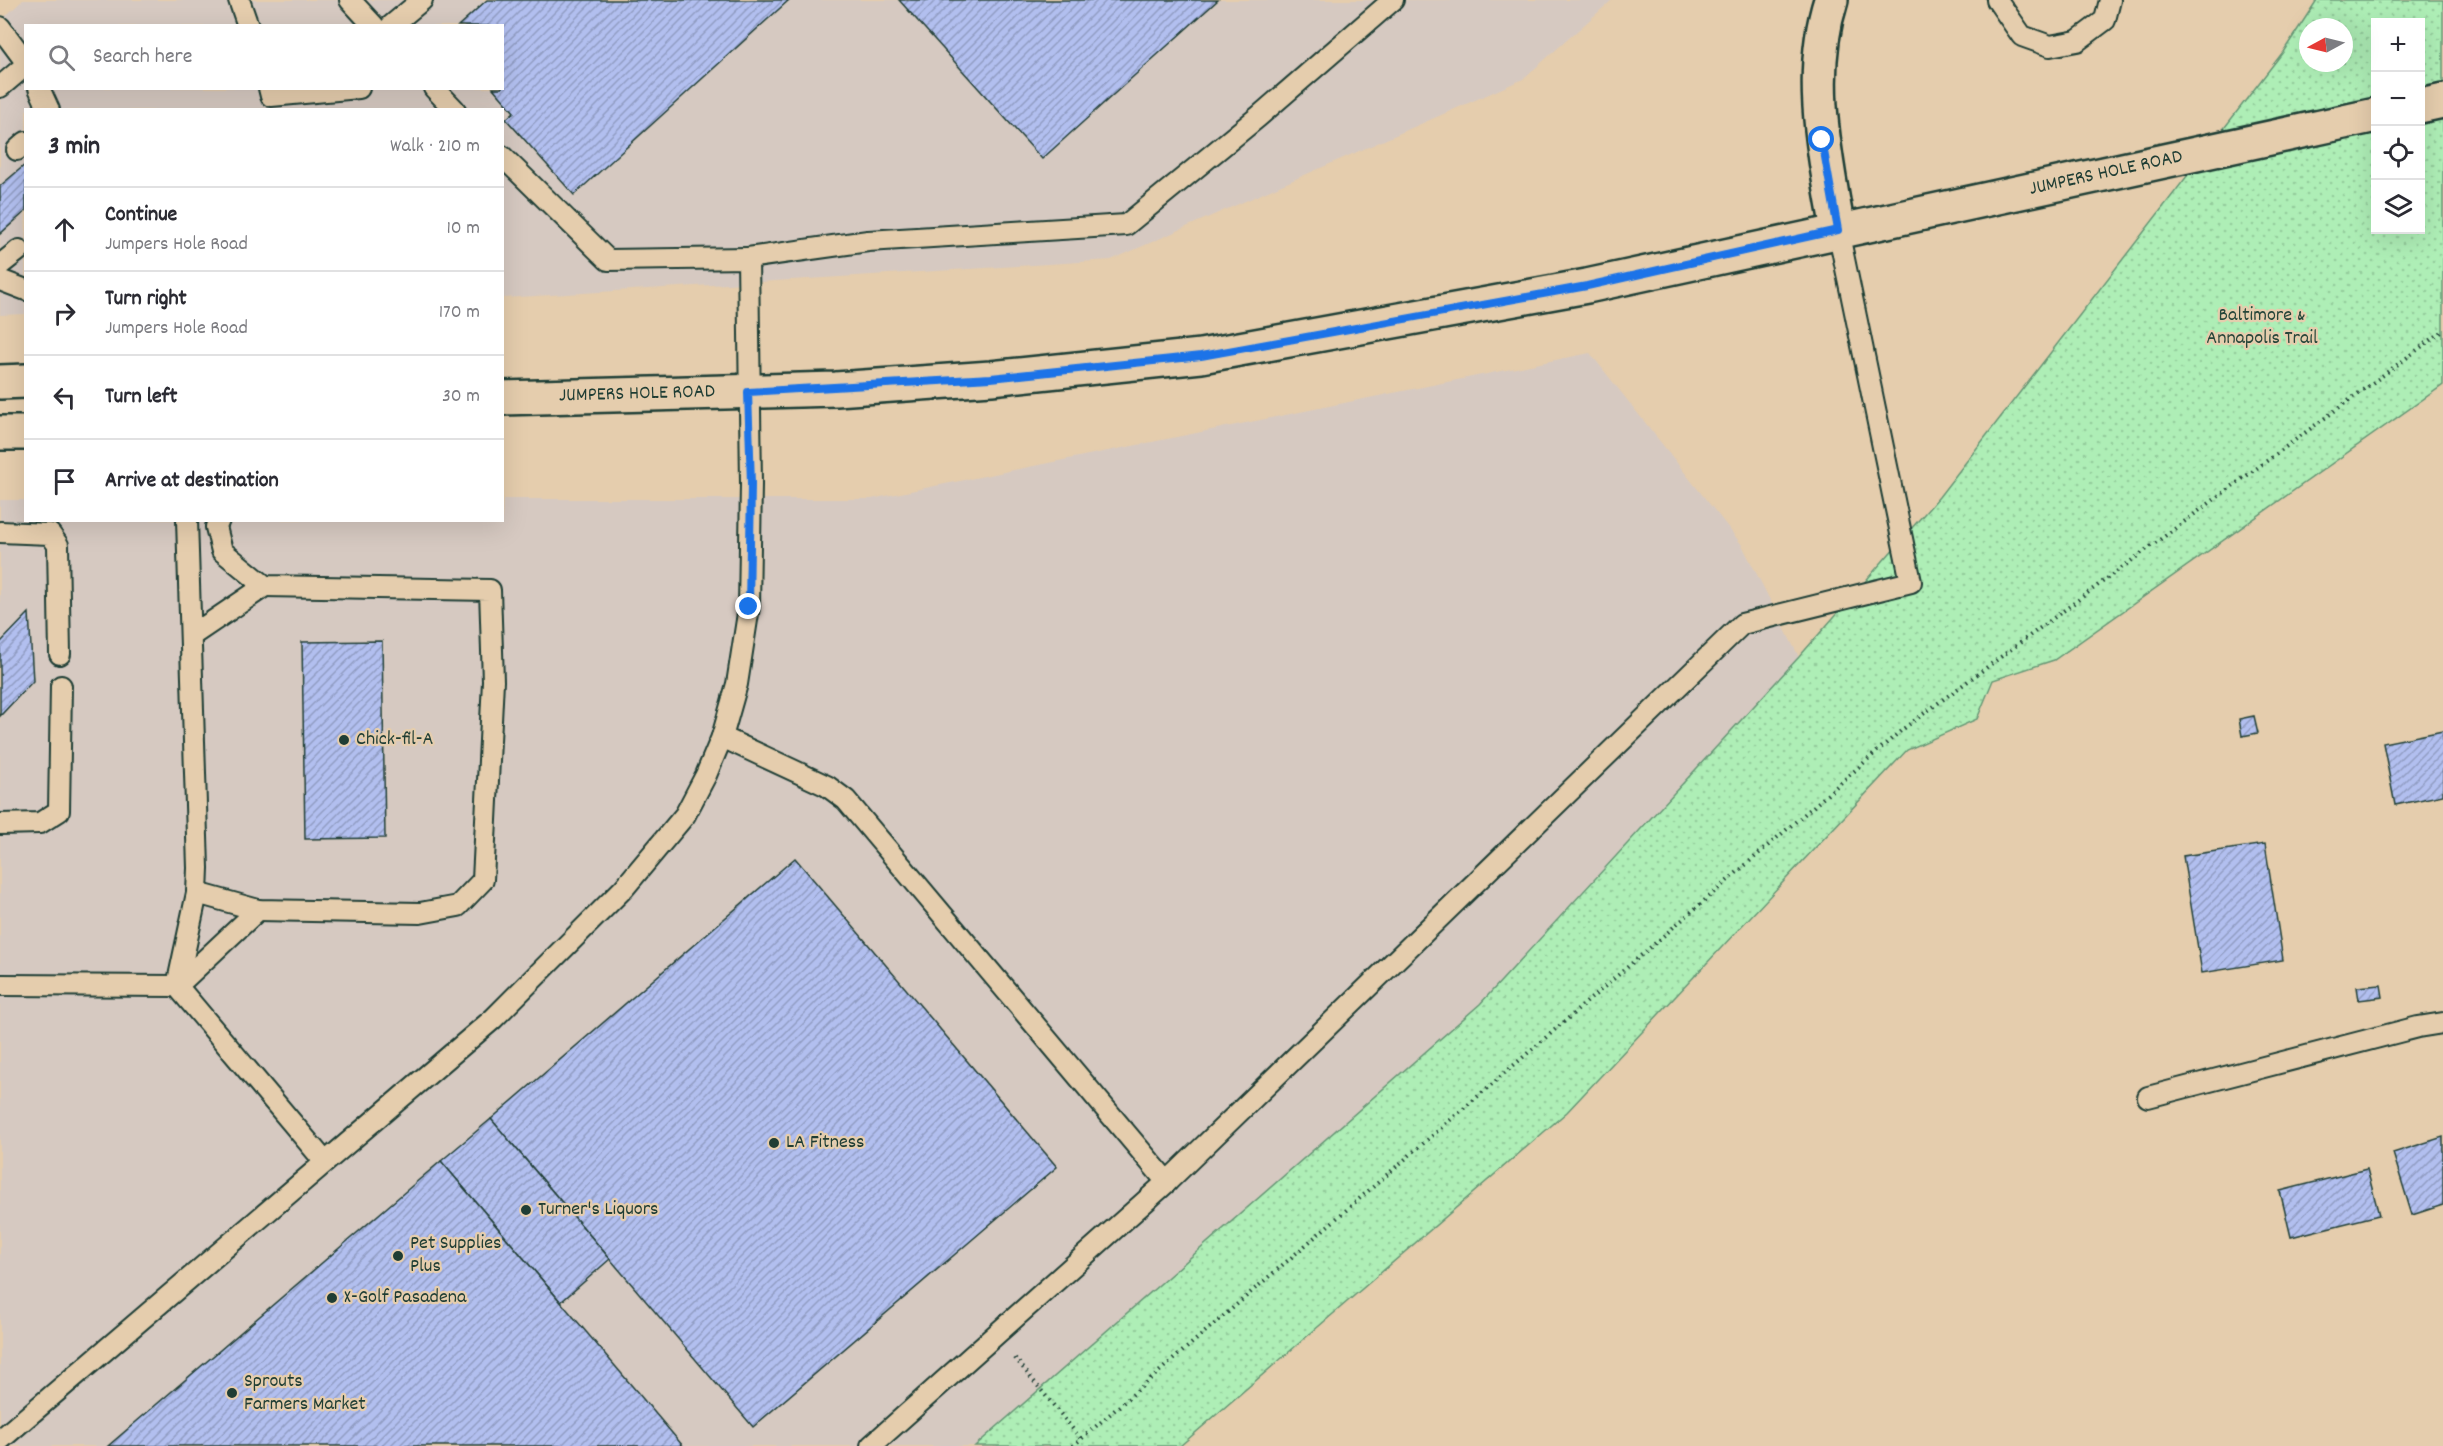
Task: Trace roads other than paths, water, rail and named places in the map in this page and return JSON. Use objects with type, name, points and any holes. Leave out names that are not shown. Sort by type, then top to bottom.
[{"type":"main road","points":[[1831,0],[1823,24],[1819,81],[1822,140],[1838,230]]},
{"type":"main road","points":[[2425,105],[2443,101]]},
{"type":"main road","name":"JUMPERS HOLE ROAD","points":[[504,398],[748,392],[991,378],[1201,356],[1587,286],[2371,116]]},
{"type":"main road","points":[[0,382],[24,381]]},
{"type":"main road","points":[[0,433],[24,433]]},
{"type":"lane","points":[[239,0],[247,24]]},
{"type":"lane","points":[[350,0],[372,24]]},
{"type":"lane","points":[[393,24],[422,0]]},
{"type":"lane","points":[[504,158],[608,260],[748,258],[868,241],[1126,225],[1258,117],[1393,0]]},
{"type":"lane","points":[[1997,0],[2022,36],[2050,46],[2077,41],[2105,20],[2110,0]]},
{"type":"lane","points":[[0,27],[24,61]]},
{"type":"lane","points":[[0,87],[24,66]]},
{"type":"lane","points":[[40,90],[49,108]]},
{"type":"lane","points":[[269,90],[271,96],[337,90]]},
{"type":"lane","points":[[436,90],[453,108]]},
{"type":"lane","points":[[871,1446],[1167,1182],[1742,624],[1911,582],[1838,230]]},
{"type":"lane","points":[[0,265],[19,250]]},
{"type":"lane","points":[[0,1440],[493,1018],[624,888],[685,814],[706,775],[722,737],[737,684],[749,607],[751,484],[748,258]]},
{"type":"lane","points":[[0,280],[24,289]]},
{"type":"lane","points":[[177,986],[197,893],[198,868],[187,522]]},
{"type":"lane","points":[[218,522],[216,527],[222,551],[265,586]]},
{"type":"lane","points":[[0,532],[50,534],[58,545],[60,654]]},
{"type":"lane","points":[[191,636],[265,586],[490,590],[493,681],[483,880],[458,906],[420,913],[258,910],[197,893]]},
{"type":"lane","points":[[0,824],[40,823],[59,811],[61,686]]},
{"type":"lane","points":[[722,737],[827,786],[846,800],[1167,1182]]},
{"type":"lane","points":[[0,986],[177,986],[258,910]]},
{"type":"lane","points":[[177,986],[325,1162]]},
{"type":"lane","points":[[2148,1097],[2418,1027],[2443,1023]]},
{"type":"place","name":"Chick-fil-A","points":[[344,740]]},
{"type":"place","name":"LA Fitness","points":[[774,1143]]},
{"type":"place","name":"Turner's Liquors","points":[[526,1210]]},
{"type":"place","name":"Pet Supplies Plus","points":[[398,1256]]},
{"type":"place","name":"X-Golf Pasadena","points":[[332,1298]]},
{"type":"place","name":"Sprouts Farmers Market","points":[[232,1393]]},
{"type":"park label","name":"Baltimore & Annapolis Trail","points":[[2262,328]]}]
